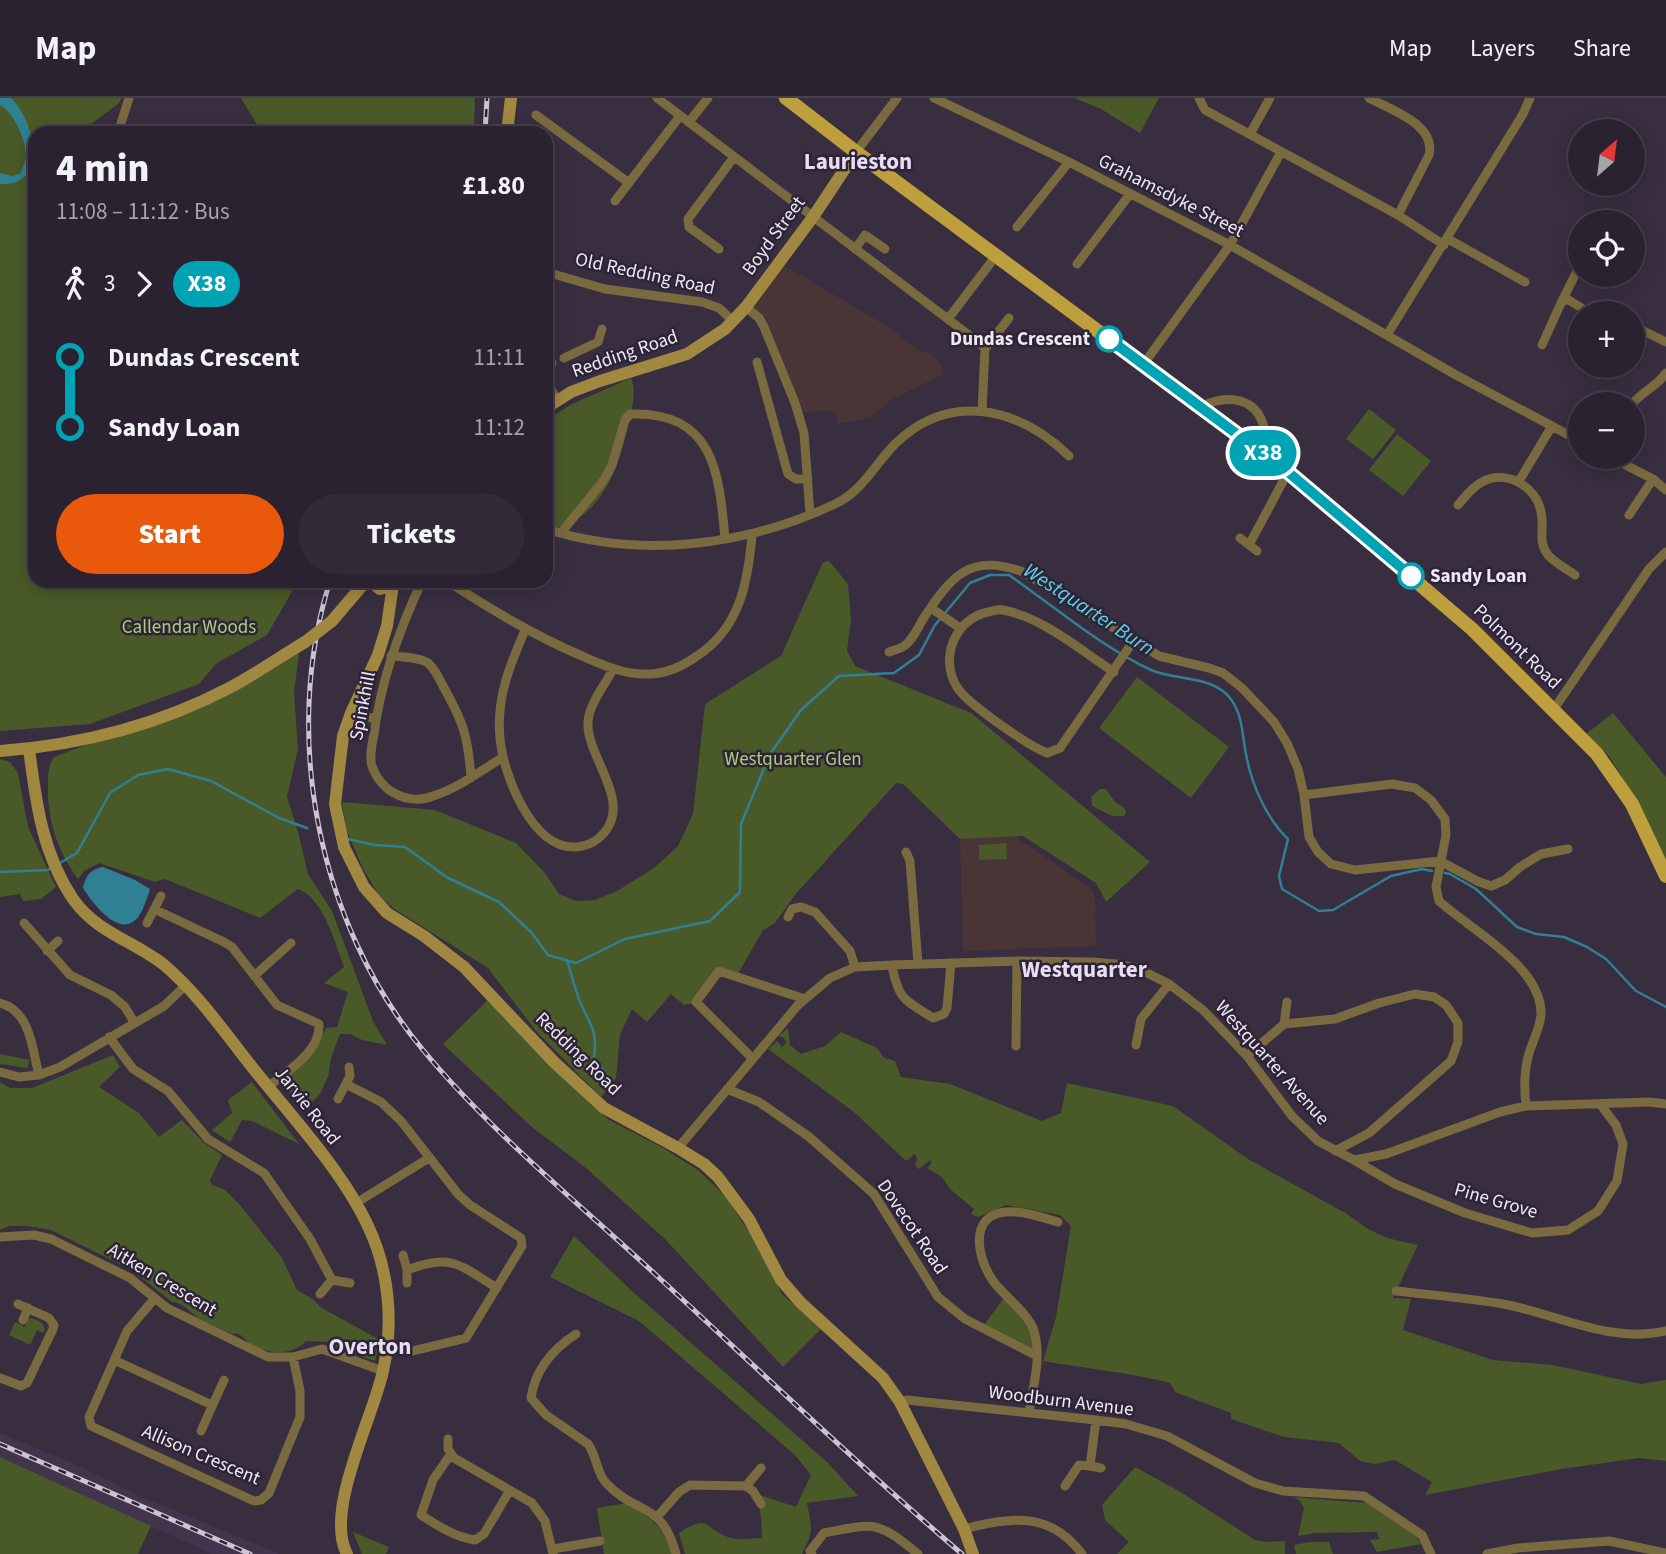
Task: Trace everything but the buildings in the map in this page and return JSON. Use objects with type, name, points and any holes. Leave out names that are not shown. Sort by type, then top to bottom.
[{"type":"main road","name":"Polmont Road","points":[[786,98],[994,259],[1288,472],[1472,629],[1597,754],[1632,804],[1666,876]]},
{"type":"street","points":[[120,126],[129,98]]},
{"type":"street","points":[[509,126],[511,98]]},
{"type":"street","points":[[657,98],[985,349]]},
{"type":"street","points":[[689,122],[708,98]]},
{"type":"street","points":[[856,152],[897,98]]},
{"type":"street","name":"Grahamsdyke Street","points":[[934,98],[1069,162],[1230,246],[1387,335]]},
{"type":"street","points":[[1199,98],[1205,110],[1446,242],[1525,282]]},
{"type":"street","points":[[1250,134],[1270,98]]},
{"type":"street","points":[[1369,98],[1419,126],[1428,135],[1431,145],[1429,155],[1398,215]]},
{"type":"street","points":[[1530,98],[1446,242],[1387,335],[1568,435]]},
{"type":"street","points":[[536,115],[551,126]]},
{"type":"street","points":[[615,201],[680,116]]},
{"type":"street","points":[[553,127],[629,183]]},
{"type":"street","name":"Boyd Street","points":[[746,307],[813,217],[856,152]]},
{"type":"street","points":[[1143,365],[1230,246],[1281,152]]},
{"type":"street","points":[[719,249],[689,227],[688,219],[734,157]]},
{"type":"street","points":[[1017,227],[1069,162]]},
{"type":"street","points":[[1077,264],[1130,194]]},
{"type":"street","points":[[855,249],[865,235],[885,250]]},
{"type":"street","points":[[948,319],[994,259]]},
{"type":"street","name":"Old Redding Road","points":[[553,274],[606,289],[702,302],[719,308],[733,321]]},
{"type":"street","points":[[1542,345],[1568,287]]},
{"type":"street","points":[[1560,303],[1567,299],[1570,301]]},
{"type":"street","points":[[746,307],[759,318],[764,327],[795,403],[804,433],[810,514]]},
{"type":"street","name":"Redding Road","points":[[553,403],[571,392],[618,374],[687,354],[716,336],[746,307]]},
{"type":"street","points":[[982,411],[985,349],[1009,318]]},
{"type":"street","points":[[564,358],[598,342],[602,329]]},
{"type":"street","points":[[1645,332],[1666,342]]},
{"type":"street","points":[[757,362],[788,474],[796,479],[808,479]]},
{"type":"street","points":[[1645,392],[1666,373]]},
{"type":"street","points":[[1200,407],[1229,399],[1251,405],[1264,424],[1264,454]]},
{"type":"street","points":[[553,531],[593,542],[636,545],[693,543],[752,535],[837,503],[852,494],[894,445],[917,427],[944,415],[982,411],[1016,419],[1049,437],[1069,456]]},
{"type":"street","points":[[561,533],[604,480],[612,466],[625,419],[630,414],[650,414],[672,418],[691,429],[702,441],[710,457],[721,494],[726,539]]},
{"type":"street","points":[[1519,481],[1552,426]]},
{"type":"street","points":[[1633,469],[1653,479],[1666,490]]},
{"type":"street","points":[[1240,538],[1253,548],[1288,472]]},
{"type":"street","points":[[1458,505],[1484,480],[1503,478],[1519,481],[1534,496],[1542,513],[1540,537],[1548,555],[1575,575]]},
{"type":"street","points":[[1629,515],[1653,479]]},
{"type":"street","points":[[458,588],[525,630],[613,669],[649,674],[666,671],[686,663],[713,644],[734,617],[744,593],[752,535]]},
{"type":"street","points":[[1554,709],[1649,569],[1666,552]]},
{"type":"street","points":[[889,652],[903,647],[939,613],[949,583],[960,573],[989,564],[1003,565],[1023,572],[1159,656],[1209,667],[1223,673],[1242,688],[1274,722],[1287,743],[1298,769],[1309,836],[1318,852],[1331,864],[1356,870],[1440,860],[1490,886],[1505,880],[1541,854],[1569,849]]},
{"type":"street","points":[[0,751],[96,738],[144,725],[232,687],[305,642],[373,588]]},
{"type":"street","name":"Redding Road","points":[[379,588],[388,606],[387,626],[378,655],[343,736],[335,804],[344,847],[364,887],[380,908],[424,936],[464,967],[554,1062],[604,1108],[678,1148],[704,1164],[718,1177],[749,1219],[781,1280],[800,1302],[883,1378],[900,1402],[964,1529],[973,1554]]},
{"type":"street","points":[[391,656],[419,588]]},
{"type":"street","points":[[1114,672],[1028,616],[999,609],[975,615],[960,628],[951,650],[951,677],[962,695],[1047,753],[1060,748],[1114,672],[1134,640]]},
{"type":"street","points":[[939,613],[960,628]]},
{"type":"street","points":[[525,630],[502,691],[499,724],[503,757],[508,776],[529,817],[548,838],[569,847],[579,847],[597,839],[609,827],[613,810],[612,799],[589,734],[588,719],[613,669]]},
{"type":"street","name":"Spinkhill","points":[[471,778],[469,742],[461,718],[436,672],[422,660],[391,656],[370,757],[377,776],[390,791],[401,797],[432,797],[471,778],[503,757]]},
{"type":"street","points":[[351,713],[376,719]]},
{"type":"street","name":"Jarvie Road","points":[[29,749],[36,805],[47,849],[74,900],[96,924],[161,963],[185,986],[344,1184],[376,1243],[385,1279],[388,1323],[383,1371],[341,1506],[340,1536],[346,1554]]},
{"type":"street","points":[[1304,795],[1392,784],[1415,788],[1432,800],[1445,819],[1446,835],[1436,887],[1439,901],[1521,967],[1537,993],[1541,1016],[1528,1058],[1524,1087],[1526,1106]]},
{"type":"street","points":[[906,852],[910,862],[918,964]]},
{"type":"street","points":[[147,923],[161,896]]},
{"type":"street","points":[[788,917],[792,909],[801,907],[815,912],[850,951],[855,967]]},
{"type":"street","points":[[154,909],[232,947],[278,1005],[319,1024],[317,1040],[311,1050],[268,1087]]},
{"type":"street","points":[[24,923],[70,975],[111,995],[125,1007],[134,1022]]},
{"type":"street","points":[[47,951],[58,941]]},
{"type":"street","points":[[254,976],[291,943]]},
{"type":"street","points":[[1016,1046],[1017,961]]},
{"type":"street","name":"Westquarter Avenue","points":[[678,1148],[752,1058],[805,999],[830,978],[855,967],[1017,961],[1116,964],[1137,968],[1169,984],[1203,1010],[1247,1056],[1292,1116],[1318,1141],[1354,1160]]},
{"type":"street","points":[[892,965],[896,988],[906,1001],[933,1018],[944,1014],[947,1008],[951,963]]},
{"type":"street","points":[[752,1058],[696,1002],[719,971],[805,999]]},
{"type":"street","points":[[1136,1045],[1141,1018],[1169,984]]},
{"type":"street","points":[[0,1072],[19,1077],[39,1075],[60,1067],[164,1006],[185,986]]},
{"type":"street","points":[[1247,1056],[1283,1024],[1335,1019],[1379,1003],[1415,994],[1434,997],[1446,1005],[1458,1023],[1458,1042],[1451,1061],[1369,1133],[1335,1151]]},
{"type":"street","points":[[1283,1024],[1287,1002]]},
{"type":"street","points":[[0,1003],[17,1012],[25,1021],[39,1075]]},
{"type":"street","points":[[109,1037],[133,1069],[168,1091],[208,1139],[264,1173],[310,1240],[332,1280]]},
{"type":"street","points":[[338,1100],[350,1076],[349,1067]]},
{"type":"street","points":[[346,1084],[381,1102],[401,1121],[464,1199],[521,1238],[522,1246],[466,1338],[412,1351]]},
{"type":"street","name":"Dovecot Road","points":[[727,1089],[760,1102],[808,1136],[874,1194],[939,1297],[965,1319],[1037,1356]]},
{"type":"street","points":[[1354,1160],[1386,1154],[1500,1112],[1526,1106],[1650,1102],[1666,1104]]},
{"type":"street","name":"Pine Grove","points":[[1354,1160],[1395,1184],[1465,1213],[1532,1233],[1568,1230],[1598,1211],[1617,1181],[1623,1143],[1616,1125],[1600,1104]]},
{"type":"street","points":[[356,1203],[429,1158]]},
{"type":"street","points":[[1029,1412],[1037,1356],[1034,1329],[993,1280],[978,1247],[981,1226],[991,1216],[1014,1212],[1058,1222]]},
{"type":"street","name":"Aitken Crescent","points":[[0,1237],[51,1238],[130,1278],[167,1308],[268,1357],[293,1357],[323,1349],[383,1371]]},
{"type":"street","points":[[403,1255],[407,1283]]},
{"type":"street","points":[[407,1270],[443,1260],[456,1263],[497,1288]]},
{"type":"street","points":[[332,1280],[350,1283]]},
{"type":"street","points":[[320,1294],[332,1280]]},
{"type":"street","points":[[1396,1291],[1504,1304],[1619,1335],[1648,1335],[1666,1331]]},
{"type":"street","name":"Allison Crescent","points":[[155,1298],[127,1331],[89,1417],[91,1426],[254,1501],[261,1500],[269,1493],[300,1417],[302,1404],[293,1357]]},
{"type":"street","points":[[0,1378],[21,1385],[27,1383],[54,1325],[50,1318],[18,1304]]},
{"type":"street","points":[[23,1320],[28,1308]]},
{"type":"street","points":[[576,1334],[561,1344],[546,1360],[532,1386],[530,1398],[546,1415],[588,1444],[593,1451],[598,1472],[613,1490],[657,1517],[671,1534],[676,1554]]},
{"type":"street","points":[[114,1360],[212,1405]]},
{"type":"street","name":"Allison Crescent","points":[[201,1431],[224,1380]]},
{"type":"street","name":"Woodburn Avenue","points":[[900,1402],[907,1400],[1126,1424],[1167,1436],[1255,1483],[1283,1491],[1364,1496],[1422,1535],[1431,1554]]},
{"type":"street","points":[[1090,1466],[1096,1420]]},
{"type":"street","points":[[448,1439],[454,1458]]},
{"type":"street","points":[[510,1490],[484,1534],[475,1540],[463,1538],[421,1516],[433,1480],[448,1458],[454,1458],[510,1490],[532,1503],[545,1521],[553,1552],[600,1541]]},
{"type":"street","points":[[1065,1486],[1079,1465],[1101,1468]]},
{"type":"street","points":[[746,1486],[761,1468]]},
{"type":"street","points":[[657,1517],[679,1492],[690,1485],[746,1486],[753,1491],[761,1504]]},
{"type":"street","points":[[871,1514],[872,1525]]},
{"type":"street","points":[[964,1529],[990,1522],[1034,1520],[1059,1531],[1082,1554]]},
{"type":"street","points":[[812,1554],[810,1551],[816,1537],[824,1533],[872,1525],[889,1531],[918,1554]]},
{"type":"street","points":[[1487,1554],[1518,1548],[1609,1541],[1666,1553]]},
{"type":"shaded area","points":[[784,265],[890,328],[921,352],[931,353],[943,367],[942,375],[891,400],[870,418],[838,424],[836,414],[828,410],[797,413],[770,340],[746,307]]},
{"type":"shaded area","points":[[1014,836],[1091,888],[1095,897],[1096,946],[963,951],[960,839]]},
{"type":"shaded area","points":[[0,1433],[72,1463],[138,1495],[280,1554],[212,1554],[0,1457]]},
{"type":"green space","name":"Callendar Woods","points":[[0,98],[122,98],[88,126],[28,126],[28,588],[294,588],[267,635],[217,663],[199,684],[90,724],[0,731]]},
{"type":"green space","points":[[241,98],[475,98],[474,126],[258,126]]},
{"type":"green space","points":[[1075,98],[1159,98],[1140,133],[1101,109]]},
{"type":"green space","points":[[631,378],[633,383],[634,393],[625,438],[607,487],[586,513],[555,529],[553,416],[572,404]]},
{"type":"green space","points":[[1369,409],[1396,430],[1373,459],[1346,439]]},
{"type":"green space","points":[[1397,434],[1431,461],[1403,496],[1369,470]]},
{"type":"green space","name":"Westquarter Glen","points":[[829,561],[848,584],[851,619],[847,651],[855,666],[971,713],[1150,862],[1106,902],[1096,883],[1023,836],[960,839],[903,784],[896,783],[794,896],[775,923],[763,930],[738,974],[719,969],[693,1003],[684,1005],[671,994],[647,1022],[632,1009],[620,1035],[616,1078],[601,1097],[536,1031],[488,968],[393,908],[379,895],[363,869],[346,829],[342,802],[435,810],[516,843],[545,873],[559,894],[576,901],[595,900],[617,891],[654,868],[678,846],[693,814],[705,704],[781,656],[823,562]]},
{"type":"green space","points":[[299,653],[294,693],[298,749],[287,797],[308,874],[332,911],[373,1021],[387,1045],[362,1040],[350,1034],[340,1034],[331,1058],[328,1077],[320,1094],[303,1111],[281,1081],[320,1041],[326,1028],[337,1027],[348,992],[324,983],[344,967],[332,934],[315,902],[298,889],[260,918],[165,879],[155,882],[99,863],[84,871],[78,879],[59,846],[48,797],[49,770],[54,757],[250,683]]},
{"type":"green space","points":[[1137,677],[1229,747],[1191,798],[1099,728]]},
{"type":"green space","points":[[1613,713],[1666,777],[1666,859],[1638,804],[1609,756],[1586,734]]},
{"type":"green space","points":[[0,759],[10,762],[18,773],[28,827],[56,887],[41,899],[23,901],[20,894],[0,897]]},
{"type":"green space","points":[[1100,789],[1106,789],[1115,802],[1125,808],[1124,816],[1112,816],[1092,806],[1091,797]]},
{"type":"green space","points":[[1006,843],[1007,859],[979,860],[979,845]]},
{"type":"green space","points":[[488,1000],[609,1120],[665,1149],[699,1171],[725,1196],[749,1232],[782,1294],[821,1329],[783,1367],[665,1239],[586,1168],[533,1128],[443,1044]]},
{"type":"green space","points":[[788,1028],[790,1045],[801,1054],[825,1046],[841,1032],[877,1048],[884,1058],[895,1061],[901,1077],[950,1084],[1042,1121],[1061,1113],[1067,1083],[1173,1106],[1248,1159],[1347,1214],[1368,1229],[1387,1238],[1418,1245],[1393,1298],[1411,1299],[1403,1330],[1493,1360],[1553,1365],[1641,1384],[1666,1380],[1666,1461],[1639,1458],[1562,1469],[1425,1495],[1432,1482],[1395,1460],[1375,1464],[1360,1461],[1339,1443],[1284,1437],[1231,1419],[1231,1413],[1175,1392],[1170,1383],[1043,1361],[1056,1317],[1071,1226],[1060,1215],[1006,1205],[978,1217],[971,1214],[974,1209],[950,1189],[942,1177],[927,1168],[932,1163],[930,1160],[919,1169],[915,1165],[915,1154],[906,1161],[854,1112],[768,1049],[777,1041],[782,1047],[787,1042],[778,1036]]},
{"type":"green space","points":[[0,1054],[30,1060],[27,1068],[0,1064]]},
{"type":"green space","points":[[113,1055],[120,1067],[99,1087],[139,1113],[159,1137],[182,1120],[203,1142],[222,1155],[210,1180],[211,1184],[225,1190],[239,1204],[282,1258],[297,1290],[320,1307],[380,1340],[375,1361],[333,1346],[329,1342],[306,1341],[294,1349],[280,1352],[265,1350],[251,1344],[237,1333],[232,1334],[200,1319],[184,1306],[172,1302],[132,1270],[51,1230],[9,1226],[0,1230],[0,1082],[10,1088],[32,1088]]},
{"type":"green space","points":[[252,1082],[299,1144],[252,1121],[242,1120],[230,1142],[212,1130],[232,1113],[228,1100]]},
{"type":"green space","points":[[574,1236],[633,1292],[827,1462],[858,1496],[807,1503],[811,1530],[802,1554],[685,1554],[679,1533],[696,1524],[706,1524],[732,1538],[762,1538],[757,1494],[796,1507],[811,1475],[795,1455],[639,1321],[550,1277]]},
{"type":"green space","points":[[1006,1295],[1034,1329],[1037,1356],[982,1328]]},
{"type":"green space","points":[[28,1319],[42,1323],[45,1329],[43,1333],[37,1330],[30,1345],[9,1335],[15,1322],[25,1327]]},
{"type":"green space","points":[[0,1457],[151,1526],[138,1554],[0,1554]]},
{"type":"green space","points":[[1135,1467],[1179,1491],[1255,1540],[1285,1541],[1285,1554],[1117,1554],[1129,1542],[1105,1520],[1102,1505]]},
{"type":"green space","points":[[1294,1497],[1366,1503],[1415,1535],[1421,1544],[1377,1552],[1370,1540],[1379,1539],[1377,1532],[1298,1536],[1304,1508]]},
{"type":"green space","points":[[627,1503],[655,1524],[665,1536],[672,1554],[604,1554],[597,1508]]},
{"type":"green space","points":[[353,1532],[389,1547],[386,1554],[362,1554]]},
{"type":"green space","points":[[1329,1542],[1333,1554],[1296,1554],[1294,1545]]},
{"type":"water","points":[[0,98],[11,98],[26,122],[28,171],[16,182],[0,184],[0,173],[12,176],[21,173],[26,156],[18,127],[0,105]]},
{"type":"water","points":[[103,867],[150,889],[141,913],[132,923],[116,922],[108,917],[93,903],[83,888],[89,874]]},
{"type":"waterway","name":"Westquarter Burn","points":[[348,839],[375,845],[405,847],[448,878],[499,902],[531,932],[548,955],[576,963],[625,939],[710,921],[740,892],[741,824],[770,754],[801,710],[839,676],[894,673],[919,655],[935,625],[970,583],[990,575],[1009,575],[1096,638],[1132,660],[1151,670],[1214,685],[1230,698],[1240,718],[1248,765],[1256,788],[1266,811],[1288,839],[1279,876],[1282,889],[1319,911],[1333,910],[1391,876],[1422,869],[1432,871]]},
{"type":"waterway","name":"Westquarter Burn","points":[[58,864],[77,853],[110,793],[138,775],[168,769],[211,781],[279,818],[307,828]]},
{"type":"waterway","name":"Westquarter Burn","points":[[0,872],[48,870],[52,867]]},
{"type":"waterway","name":"Westquarter Burn","points":[[1445,873],[1476,889],[1517,927],[1536,934],[1564,937],[1587,947],[1606,959],[1636,991],[1666,1007]]},
{"type":"waterway","points":[[567,961],[577,994],[594,1033],[594,1058],[604,1071]]},
{"type":"railway","points":[[485,126],[487,98]]},
{"type":"railway","points":[[328,588],[316,640],[309,702],[310,764],[319,826],[335,887],[357,945],[387,1000],[423,1050],[505,1138],[962,1554]]},
{"type":"railway","points":[[0,1444],[250,1554]]},
{"type":"bus line","name":"X38","points":[[1109,339],[1288,472],[1411,576]]},
{"type":"place","name":"Dundas Crescent","points":[[1109,339]]},
{"type":"place","name":"Sandy Loan","points":[[1411,576]]},
{"type":"district","name":"Laurieston","points":[[858,161]]},
{"type":"district","name":"Westquarter","points":[[1084,969]]},
{"type":"district","name":"Overton","points":[[370,1346]]}]
